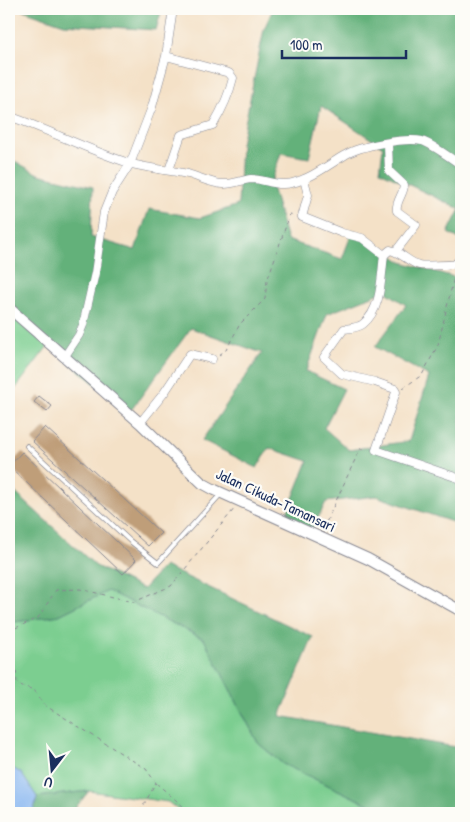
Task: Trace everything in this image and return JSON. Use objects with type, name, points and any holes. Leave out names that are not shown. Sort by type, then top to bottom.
[{"type":"street","points":[[65,356],[79,335],[83,325],[95,273],[104,212],[112,192],[130,164],[152,107],[166,56],[173,9]]},
{"type":"street","points":[[166,56],[229,73],[233,78],[231,89],[213,125],[181,134],[168,170]]},
{"type":"street","points":[[9,116],[130,164],[202,177],[224,184],[250,179],[283,184],[304,179],[331,165],[345,154],[360,148],[416,140],[424,142],[461,164]]},
{"type":"street","points":[[388,143],[389,171],[404,185],[404,191],[396,207],[396,212],[416,225],[396,251]]},
{"type":"street","points":[[304,179],[308,196],[302,217],[342,233],[362,238],[384,255]]},
{"type":"street","points":[[459,261],[451,265],[418,265],[396,251],[390,250],[384,255],[378,299],[369,317],[362,326],[344,329],[324,357],[342,374],[375,382],[396,392],[376,450],[461,479]]},
{"type":"street","name":"Jalan Cikuda–Tamansari","points":[[9,308],[140,423],[202,482],[222,493],[368,559],[461,611]]},
{"type":"street","points":[[140,423],[164,393],[190,354],[212,359]]},
{"type":"lane","points":[[27,446],[130,541],[158,563],[222,493]]},
{"type":"path","points":[[212,359],[226,350],[240,324],[264,299],[267,281],[290,214],[302,217]]},
{"type":"path","points":[[396,392],[422,375],[438,345],[459,261]]},
{"type":"path","points":[[319,537],[360,449],[376,450]]},
{"type":"path","points":[[9,641],[11,630],[38,618],[56,590],[80,589],[134,602],[171,586],[240,501]]},
{"type":"path","points":[[9,657],[16,667],[17,684],[34,690],[46,706],[146,769],[156,783],[191,813]]},
{"type":"path","points":[[141,813],[156,783]]},
{"type":"green space","points":[[20,9],[162,9],[156,30],[64,24]]},
{"type":"green space","points":[[273,9],[461,9],[461,240],[448,233],[460,209],[380,171],[383,147],[321,106],[309,158],[281,153],[271,183],[287,240],[342,259],[353,230],[402,262],[461,279],[461,525],[376,496],[326,502],[311,532],[284,520],[308,461],[269,448],[257,468],[202,440],[262,353],[191,328],[129,413],[9,311],[9,158],[38,174],[93,187],[91,237],[135,250],[149,209],[200,218],[238,205],[241,144],[264,29]],"holes":[[[385,291],[406,305],[375,347],[429,376],[409,441],[349,450],[324,428],[344,389],[306,371],[327,314]]]},
{"type":"green space","points":[[9,311],[48,346],[9,397]]},
{"type":"green space","points":[[9,487],[96,566],[143,589],[164,566],[313,637],[280,716],[461,748],[461,813],[387,813],[283,764],[258,743],[204,639],[108,591],[59,615],[9,623]]},
{"type":"green space","points":[[108,591],[204,639],[258,743],[283,764],[387,813],[182,813],[168,802],[89,791],[37,797],[21,773],[9,766],[9,623],[59,615]]},
{"type":"green space","points":[[89,791],[71,813],[33,813],[37,797]]},
{"type":"water","points":[[9,766],[21,773],[37,797],[33,813],[9,813]]},
{"type":"building","points":[[39,396],[52,406],[47,412],[34,402]]},
{"type":"building","points":[[45,427],[161,533],[148,546],[32,441]]},
{"type":"building","points":[[22,452],[136,560],[123,574],[9,466]]}]
